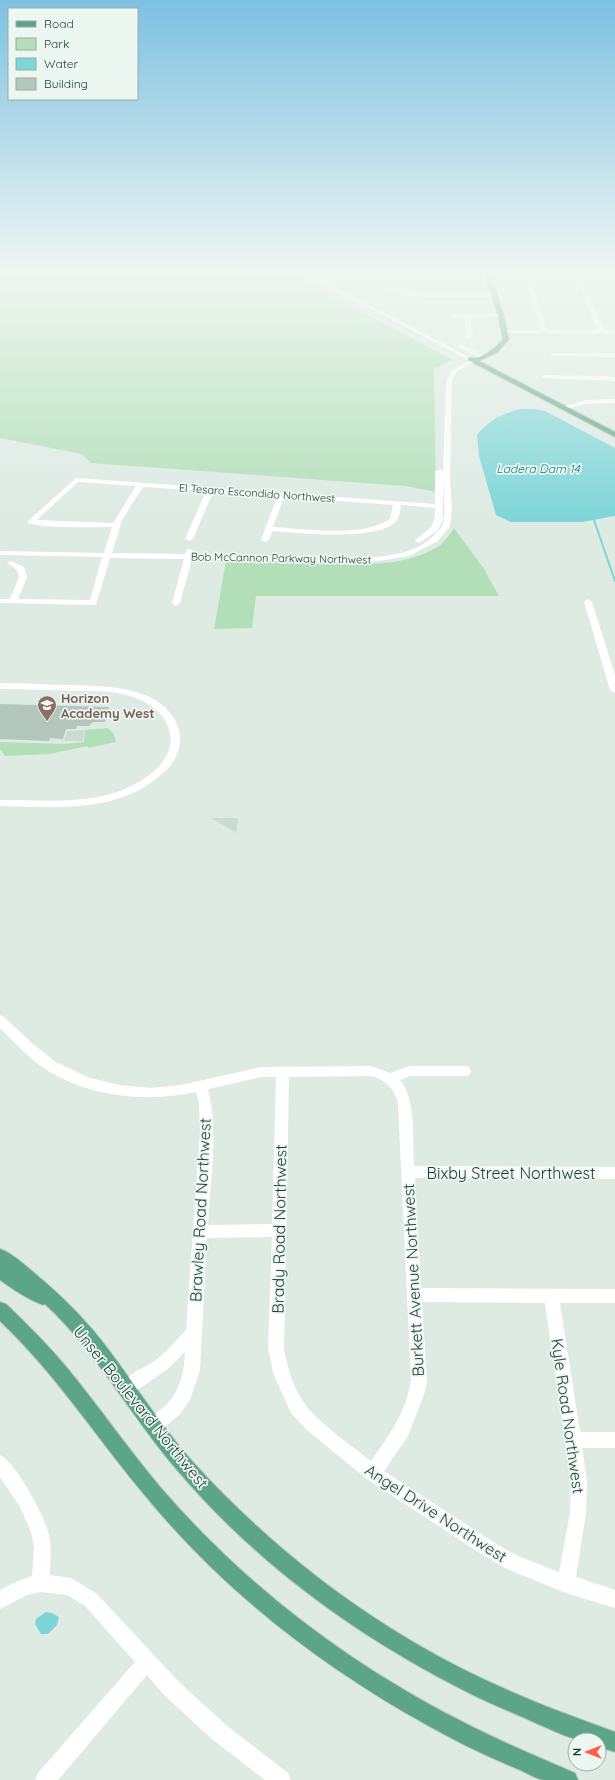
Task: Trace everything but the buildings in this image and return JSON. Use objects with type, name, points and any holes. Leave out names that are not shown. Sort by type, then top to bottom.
[{"type":"main road","points":[[472,360],[483,356],[535,384]]},
{"type":"main road","points":[[472,360],[615,435]]},
{"type":"main road","points":[[571,403],[588,412]]},
{"type":"main road","name":"Unser Boulevard Northwest","points":[[0,1256],[31,1281],[54,1303],[99,1351],[184,1465],[244,1527],[314,1587],[352,1615],[424,1660],[481,1690],[528,1711],[577,1730],[615,1742]]},
{"type":"main road","points":[[0,1271],[23,1287],[54,1303]]},
{"type":"main road","points":[[0,1310],[27,1335],[53,1363],[154,1493],[185,1527],[233,1575],[291,1625],[332,1656],[376,1686],[421,1713],[512,1758],[568,1780]]},
{"type":"street","points":[[463,355],[472,360]]},
{"type":"street","name":"Bob McCannon Parkway Northwest","points":[[189,554],[356,554],[385,552],[410,545],[428,535],[435,528],[439,519],[442,381],[446,374],[452,369],[472,360]]},
{"type":"street","name":"Bob McCannon Parkway Northwest","points":[[0,547],[365,560],[406,554],[430,542],[441,533],[448,519],[446,479],[449,381],[455,370],[472,360]]},
{"type":"street","points":[[544,378],[606,378],[615,380],[612,383],[615,388]]},
{"type":"street","points":[[564,408],[571,403],[615,401]]},
{"type":"street","name":"El Tesaro Escondido Northwest","points":[[116,525],[51,524],[31,522],[76,480],[439,506]]},
{"type":"street","points":[[0,601],[93,603],[120,514],[133,498],[140,485]]},
{"type":"street","points":[[188,539],[210,490]]},
{"type":"street","points":[[265,540],[281,495]]},
{"type":"street","points":[[269,529],[365,532],[382,528],[392,521],[396,512],[397,503]]},
{"type":"street","name":"Bob McCannon Parkway Northwest","points":[[0,552],[108,552]]},
{"type":"street","points":[[176,603],[189,554]]},
{"type":"street","points":[[11,563],[21,569],[23,577],[13,601]]},
{"type":"street","points":[[588,602],[615,690]]},
{"type":"street","points":[[0,686],[108,689],[135,694],[157,705],[167,715],[175,732],[175,745],[166,765],[154,777],[119,796],[82,803],[0,803]]},
{"type":"street","points":[[0,1020],[29,1048],[50,1065],[90,1084],[119,1090],[150,1092],[181,1090],[201,1087],[253,1073],[283,1071],[371,1071],[390,1078],[410,1071],[465,1071]]},
{"type":"street","name":"Brady Road Northwest","points":[[283,1071],[276,1348],[285,1386]]},
{"type":"street","name":"Burkett Avenue Northwest","points":[[373,1473],[407,1424],[417,1395],[419,1367],[403,1098],[398,1087],[390,1078]]},
{"type":"street","name":"Brawley Road Northwest","points":[[154,1425],[174,1408],[184,1394],[192,1370],[193,1333],[207,1131],[205,1102],[201,1087]]},
{"type":"street","name":"Bixby Street Northwest","points":[[408,1172],[615,1173]]},
{"type":"street","points":[[200,1232],[279,1230]]},
{"type":"street","points":[[415,1294],[615,1296]]},
{"type":"street","name":"Kyle Road Northwest","points":[[551,1295],[579,1480],[579,1502],[566,1584]]},
{"type":"street","points":[[127,1389],[142,1377],[163,1364],[193,1333]]},
{"type":"street","name":"Angel Drive Northwest","points":[[285,1386],[297,1407],[309,1421],[373,1473],[492,1551],[529,1570],[566,1584],[615,1599]]},
{"type":"street","points":[[573,1440],[615,1440]]},
{"type":"street","points":[[0,1463],[30,1510],[39,1529],[42,1555],[40,1583]]},
{"type":"street","points":[[0,1600],[24,1587],[40,1583],[59,1584],[81,1592],[91,1600],[172,1690],[223,1736],[274,1778]]},
{"type":"street","points":[[45,1780],[147,1662]]},
{"type":"shaded area","points":[[84,730],[83,741],[64,741],[67,731]]},
{"type":"shaded area","points":[[211,818],[238,818],[236,833]]},
{"type":"green space","points":[[0,355],[444,355],[453,360],[434,369],[436,492],[405,486],[91,463],[82,454],[0,438]]},
{"type":"green space","points":[[454,528],[484,569],[499,596],[256,596],[252,628],[214,629],[226,561],[359,564],[391,562],[422,555],[436,548],[444,542]]},
{"type":"green space","points":[[108,728],[114,734],[116,742],[49,754],[5,756],[0,749],[0,742],[64,744],[84,742],[85,730]]},
{"type":"water","name":"Ladera Dam 14","points":[[520,409],[545,411],[615,448],[615,516],[582,522],[511,522],[496,515],[479,456],[477,435],[491,421],[507,413]]},
{"type":"water","points":[[46,1612],[52,1613],[59,1617],[57,1625],[48,1634],[41,1634],[35,1624],[36,1619]]},
{"type":"waterway","points":[[594,520],[615,581]]},
{"type":"place","name":"Horizon Academy West","points":[[47,722]]}]
